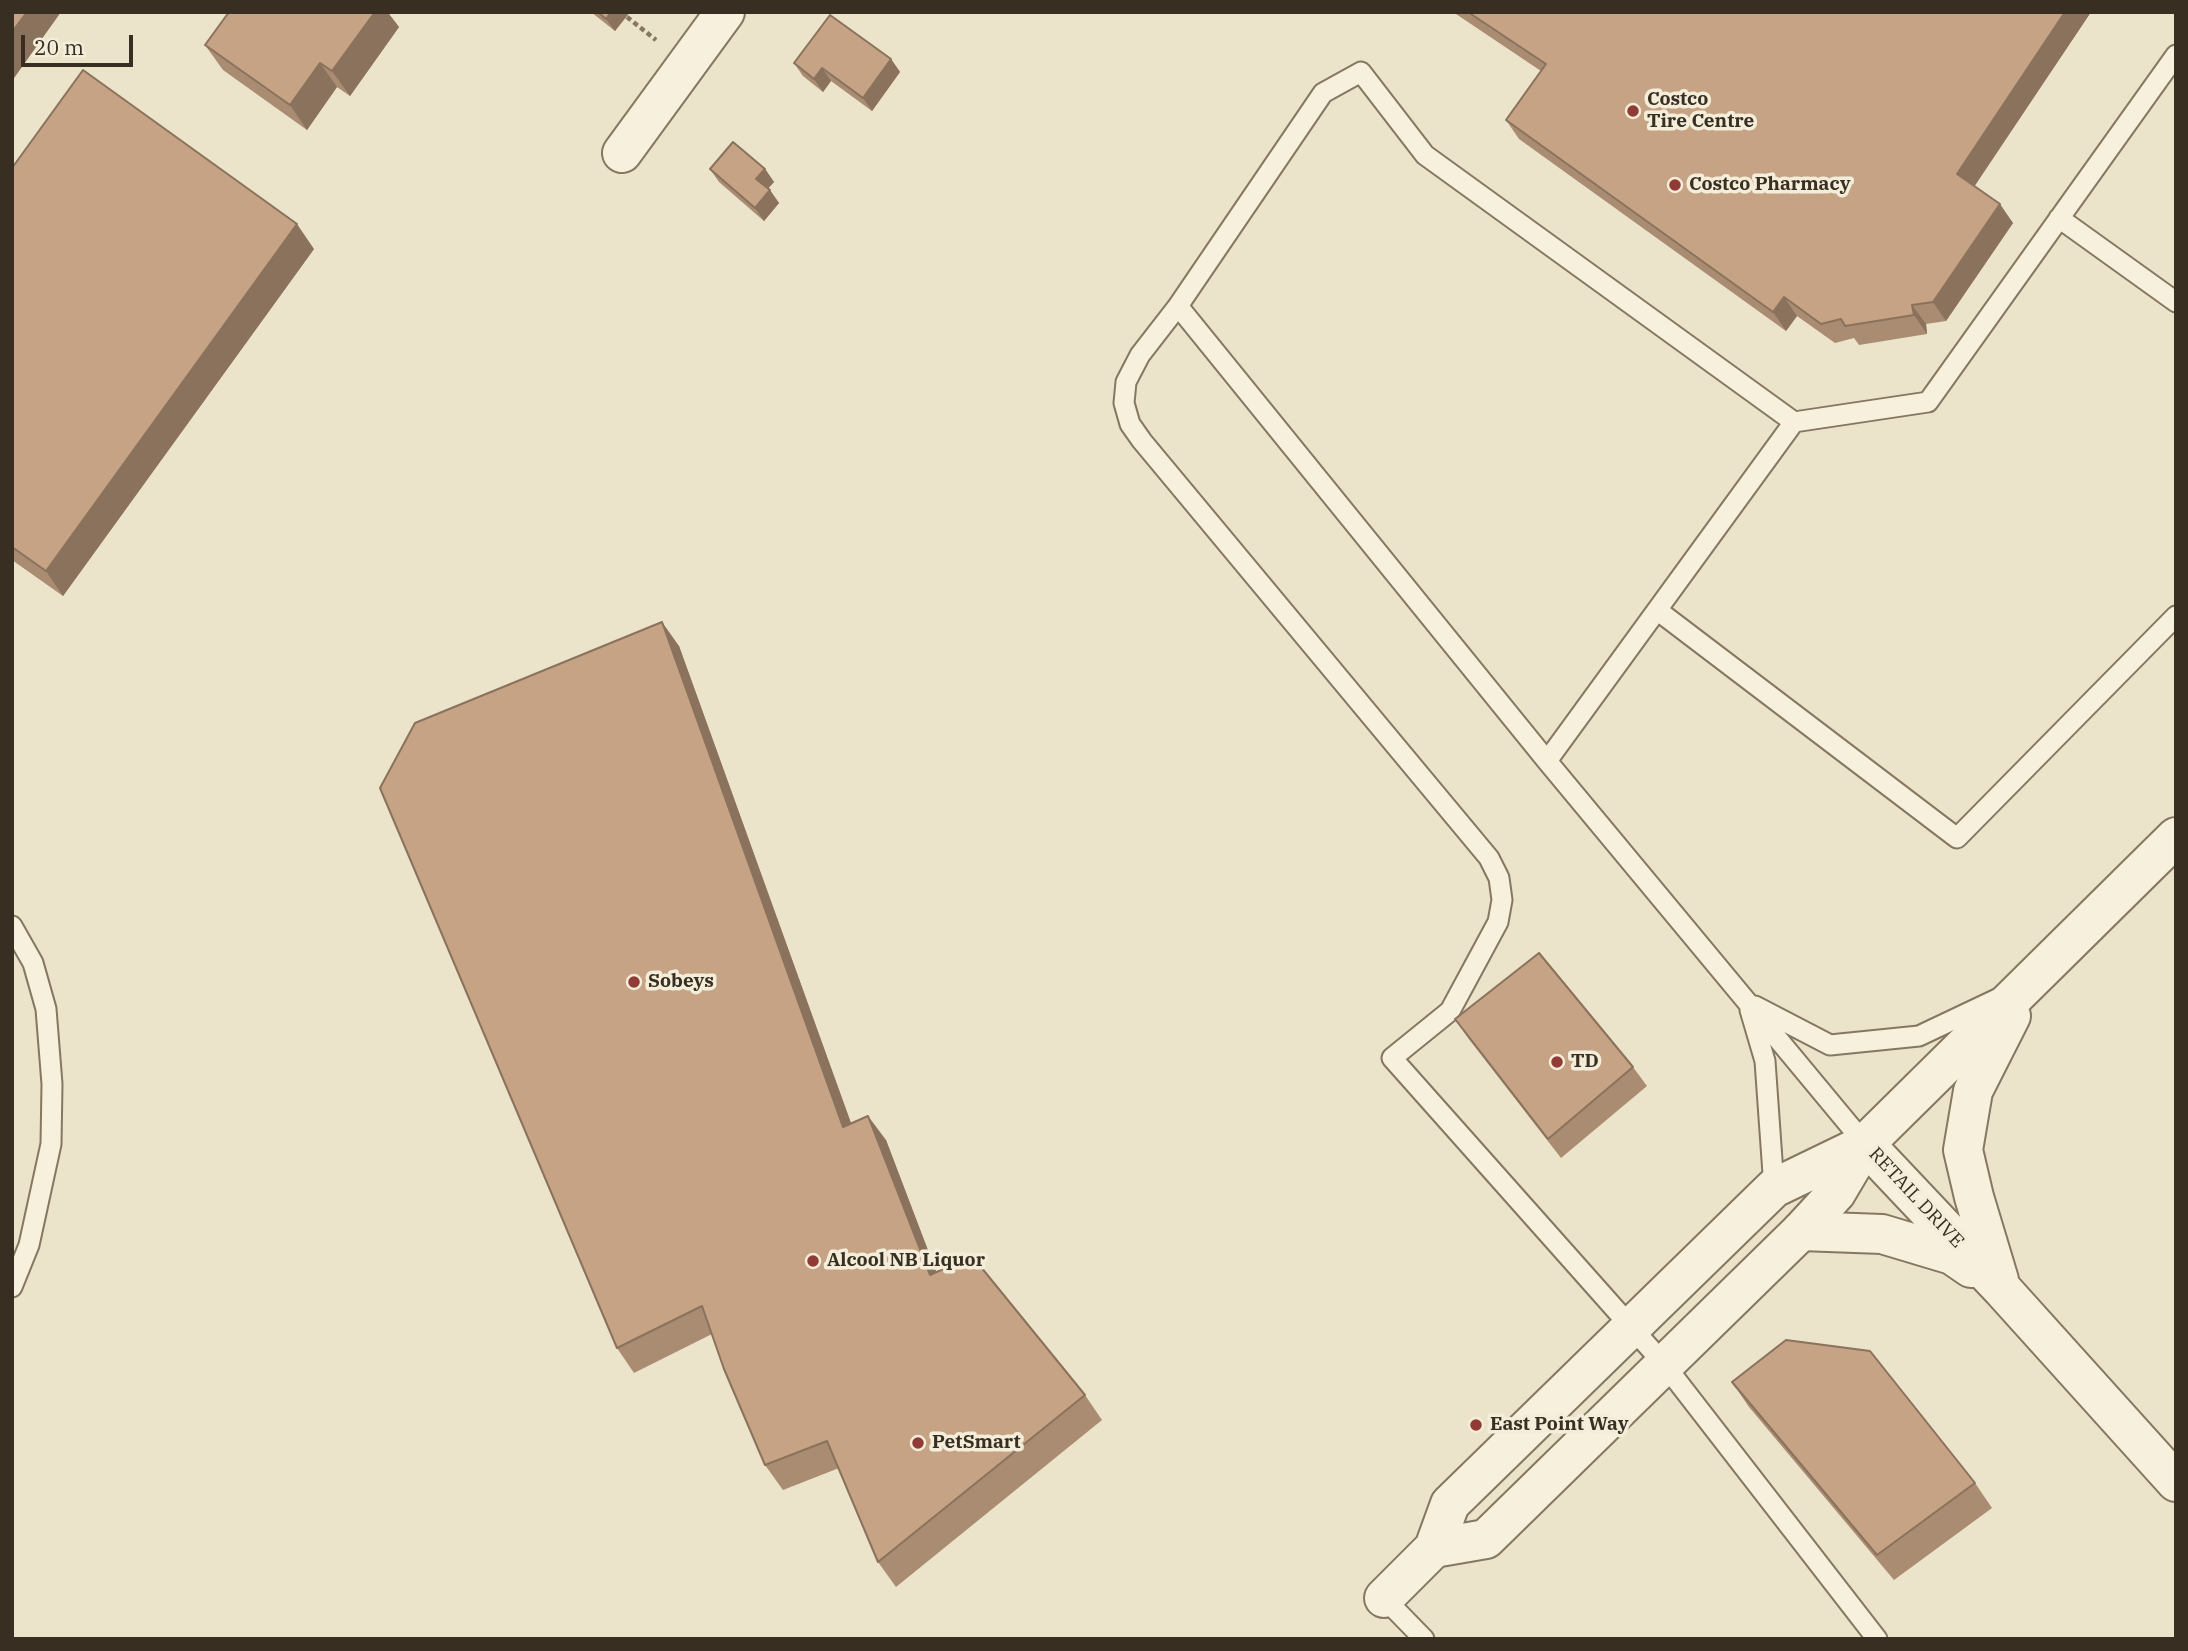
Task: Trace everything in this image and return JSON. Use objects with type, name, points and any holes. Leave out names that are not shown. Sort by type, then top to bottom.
[{"type":"street","points":[[622,153],[724,12]]},
{"type":"street","name":"RETAIL DRIVE","points":[[2176,837],[1865,1144],[2002,1289],[2176,1482]]},
{"type":"street","points":[[2002,1289],[1974,1197],[1963,1150],[1973,1091],[2028,985]]},
{"type":"street","points":[[1434,1548],[1486,1539],[1801,1231],[1836,1192],[1865,1144]]},
{"type":"street","points":[[1384,1598],[1434,1548],[1450,1504],[1774,1188],[1865,1144]]},
{"type":"street","points":[[1801,1231],[1882,1234],[1952,1255],[2002,1289]]},
{"type":"lane","points":[[1877,1639],[1664,1364],[1392,1058],[1450,1011],[1498,922],[1502,901],[1499,878],[1489,858],[1130,424],[1124,402],[1126,382],[1140,355],[1178,306],[1324,93],[1361,72],[1425,155],[1794,422],[1928,402],[2176,55]]},
{"type":"lane","points":[[2059,218],[2176,302]]},
{"type":"lane","points":[[1178,306],[1548,761],[1865,1144]]},
{"type":"lane","points":[[1548,761],[1794,422]]},
{"type":"lane","points":[[1657,610],[1957,838],[2176,616]]},
{"type":"lane","points":[[12,926],[33,963],[46,1009],[52,1084],[51,1144],[29,1245],[12,1287]]},
{"type":"lane","points":[[1748,1003],[1830,1045],[1919,1036],[2028,985]]},
{"type":"lane","points":[[1748,1003],[1765,1061],[1774,1188]]},
{"type":"lane","points":[[1384,1598],[1424,1639]]},
{"type":"building","points":[[12,12],[27,12],[12,32]]},
{"type":"building","points":[[229,12],[375,12],[332,71],[320,63],[290,105],[205,45]]},
{"type":"building","points":[[598,12],[611,12],[606,19]]},
{"type":"building","points":[[1468,12],[2065,12],[1957,174],[2000,204],[1933,302],[1912,305],[1914,315],[1845,326],[1841,319],[1821,324],[1784,297],[1773,312],[1506,120],[1546,64]]},
{"type":"building","points":[[830,15],[891,59],[863,98],[822,68],[814,79],[794,63]]},
{"type":"building","points":[[83,70],[297,224],[46,571],[12,547],[12,168]]},
{"type":"building","points":[[733,142],[765,169],[756,179],[770,190],[755,208],[710,169]]},
{"type":"building","name":"Sobeys","points":[[662,622],[843,1127],[868,1116],[930,1275],[972,1256],[1085,1395],[878,1562],[827,1441],[765,1465],[724,1369],[702,1306],[617,1348],[380,788],[415,723]]},
{"type":"building","name":"TD","points":[[1539,953],[1633,1067],[1548,1139],[1455,1019]]},
{"type":"building","points":[[1786,1340],[1870,1351],[1975,1483],[1877,1555],[1732,1382]]},
{"type":"place","name":"Costco Tire Centre","points":[[1633,111]]},
{"type":"place","name":"Costco Pharmacy","points":[[1675,185]]},
{"type":"place","name":"Sobeys","points":[[634,982]]},
{"type":"place","name":"TD","points":[[1557,1062]]},
{"type":"place","name":"Alcool NB Liquor","points":[[813,1261]]},
{"type":"place","name":"East Point Way","points":[[1476,1425]]},
{"type":"place","name":"PetSmart","points":[[918,1443]]}]
